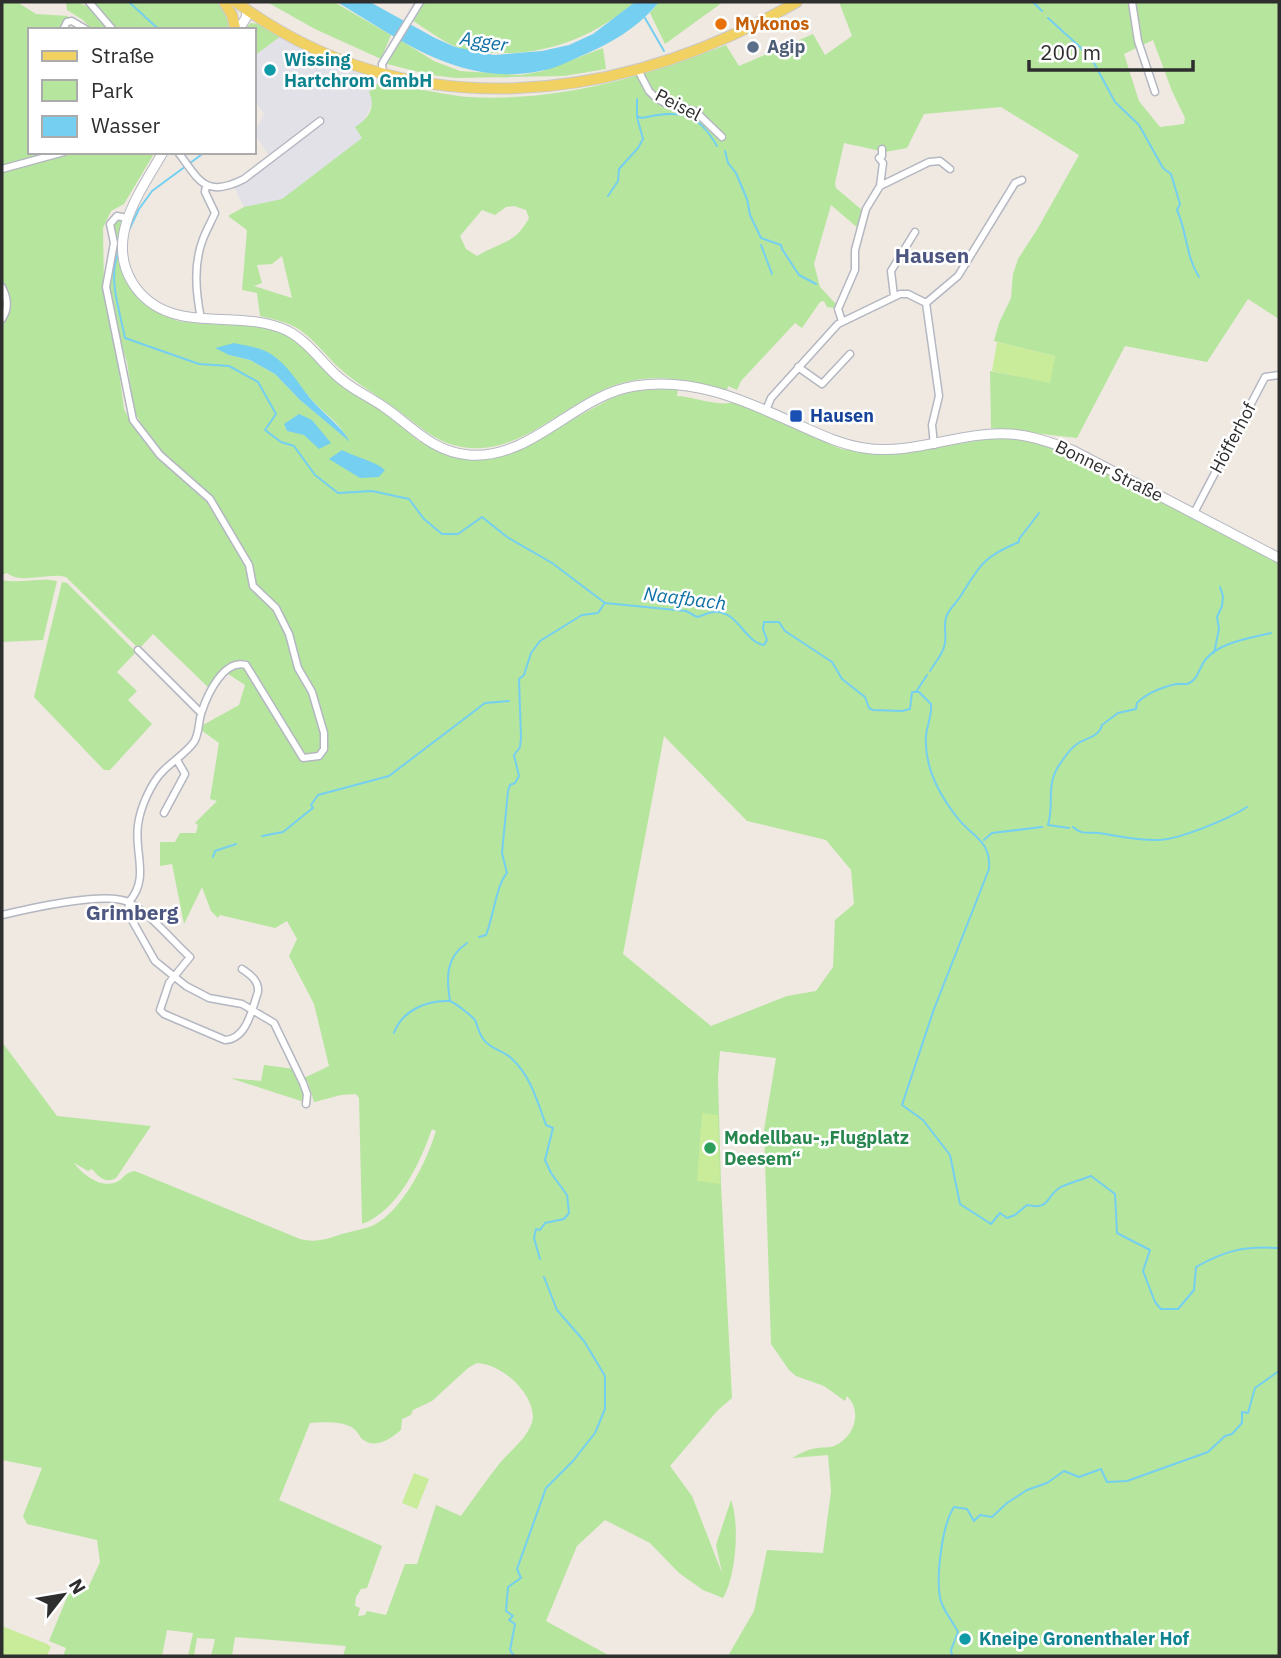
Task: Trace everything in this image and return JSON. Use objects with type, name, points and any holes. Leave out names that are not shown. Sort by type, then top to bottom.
[{"type":"main road","points":[[224,2],[232,15],[235,28]]},
{"type":"main road","points":[[236,2],[299,41],[383,73],[443,85],[506,90],[563,86],[638,70],[720,41],[797,2]]},
{"type":"street","points":[[89,2],[111,28]]},
{"type":"street","points":[[383,73],[382,64],[420,2]]},
{"type":"street","points":[[1132,2],[1138,41],[1154,92]]},
{"type":"street","points":[[236,28],[247,10]]},
{"type":"street","points":[[64,28],[67,22],[72,21],[84,28]]},
{"type":"street","name":"Peisel","points":[[638,70],[649,91],[656,98],[667,104],[695,111],[722,137]]},
{"type":"street","points":[[179,154],[190,171],[206,185],[232,185],[320,121]]},
{"type":"street","points":[[842,321],[838,309],[855,270],[855,250],[866,209],[880,186],[883,163],[879,158],[882,156],[882,149]]},
{"type":"street","points":[[2,169],[57,154]]},
{"type":"street","name":"Bonner Straße","points":[[162,154],[127,218],[122,240],[128,272],[133,283],[147,299],[166,312],[201,319],[258,321],[296,336],[337,376],[385,408],[423,439],[445,449],[470,455],[492,454],[519,445],[601,397],[630,386],[663,383],[702,388],[737,397],[839,442],[866,448],[885,450],[1008,434],[1040,439],[1072,450],[1279,558]]},
{"type":"street","points":[[880,186],[929,162],[940,161],[950,169]]},
{"type":"street","points":[[265,163],[274,162]]},
{"type":"street","points":[[926,303],[958,276],[1015,183],[1022,180]]},
{"type":"street","points":[[201,319],[197,288],[198,255],[215,214],[205,192],[206,185]]},
{"type":"street","points":[[127,218],[117,216],[110,224],[114,243],[106,286],[133,420],[160,455],[210,499],[248,565],[253,586],[276,608],[289,634],[298,668],[312,692],[326,739],[319,756],[303,758],[253,674],[243,664],[230,666],[209,695],[201,713],[195,739],[177,760],[161,773],[143,808],[138,824],[140,883],[129,902],[128,913],[155,961],[174,976],[209,998],[242,1004],[272,1021],[282,1036],[303,1083],[307,1094],[306,1104]]},
{"type":"street","points":[[894,296],[891,271],[915,232]]},
{"type":"street","points":[[2,287],[8,304],[2,319]]},
{"type":"street","points":[[766,410],[771,398],[842,321],[894,296],[908,294],[926,303]]},
{"type":"street","points":[[926,303],[939,396],[932,425],[934,444]]},
{"type":"street","points":[[822,384],[850,354]]},
{"type":"street","points":[[798,367],[830,389]]},
{"type":"street","name":"Höfferhof","points":[[1194,513],[1265,377],[1279,375]]},
{"type":"street","points":[[138,650],[201,713]]},
{"type":"street","points":[[164,813],[185,774],[177,760]]},
{"type":"street","points":[[2,915],[70,902],[117,899],[129,902],[190,957],[174,976],[160,1010],[225,1040],[233,1039],[246,1026],[258,987],[253,977],[242,969]]},
{"type":"shaded area","points":[[281,36],[380,81],[369,92],[373,101],[365,120],[362,138],[282,200],[244,207],[234,187],[271,158],[256,137],[256,130],[264,114],[256,103],[256,55]]},
{"type":"green space","points":[[2,2],[17,2],[36,14],[68,16],[69,28],[28,28],[28,154],[154,154],[124,204],[111,211],[103,228],[104,291],[124,409],[157,457],[211,506],[216,502],[162,452],[134,411],[127,362],[116,327],[109,278],[117,238],[113,224],[118,218],[122,223],[118,246],[144,301],[161,314],[178,321],[205,324],[247,323],[280,331],[306,348],[353,391],[419,441],[448,456],[468,458],[507,455],[612,398],[633,391],[678,388],[677,396],[720,403],[735,402],[841,449],[895,453],[994,438],[1021,439],[1051,446],[1102,468],[1279,560],[1279,1656],[728,1656],[754,1611],[767,1550],[823,1553],[831,1491],[828,1455],[792,1458],[808,1450],[832,1447],[841,1442],[854,1424],[855,1409],[847,1396],[845,1401],[824,1386],[796,1376],[771,1344],[764,1130],[776,1058],[720,1051],[718,1077],[721,1185],[732,1398],[718,1410],[670,1466],[692,1496],[722,1573],[716,1545],[731,1500],[736,1536],[734,1564],[723,1598],[703,1590],[679,1573],[650,1543],[605,1520],[577,1546],[546,1621],[610,1656],[343,1656],[346,1646],[235,1637],[232,1656],[211,1656],[215,1639],[197,1638],[194,1656],[188,1656],[193,1633],[167,1630],[162,1656],[63,1656],[66,1648],[49,1641],[72,1585],[88,1588],[100,1562],[97,1540],[27,1524],[23,1516],[42,1468],[2,1460],[2,1042],[57,1116],[151,1126],[112,1180],[105,1180],[92,1169],[88,1171],[74,1163],[89,1177],[107,1184],[135,1171],[300,1239],[326,1239],[374,1225],[385,1218],[412,1184],[427,1156],[436,1131],[432,1129],[414,1171],[397,1197],[375,1218],[362,1224],[359,1098],[356,1094],[341,1095],[314,1102],[308,1082],[304,1078],[329,1066],[314,1004],[289,956],[297,939],[287,921],[275,928],[220,915],[218,918],[211,911],[202,887],[184,924],[172,864],[160,866],[160,842],[175,842],[180,833],[196,833],[198,825],[195,823],[217,801],[210,799],[219,743],[201,730],[203,725],[239,705],[245,685],[225,672],[247,660],[227,664],[210,689],[153,634],[139,649],[66,577],[20,578],[7,573],[2,575]],"holes":[[[229,355],[274,356],[311,399],[341,428],[348,440],[300,400],[275,374],[250,360]],[[664,736],[747,821],[826,840],[851,870],[854,904],[835,920],[833,967],[816,991],[787,996],[711,1026],[623,954]],[[477,1363],[500,1370],[515,1382],[530,1404],[533,1415],[531,1425],[461,1516],[436,1505],[417,1564],[405,1564],[386,1615],[367,1611],[365,1615],[358,1616],[360,1608],[355,1606],[356,1597],[361,1589],[367,1588],[382,1546],[279,1500],[310,1423],[350,1426],[366,1442],[381,1442],[401,1430],[402,1419],[432,1401]]]},
{"type":"green space","points":[[66,2],[86,6],[107,28],[90,28],[67,10]]},
{"type":"green space","points":[[93,2],[220,2],[231,20],[229,28],[116,28]]},
{"type":"green space","points":[[267,2],[334,2],[391,35],[381,59],[315,29]]},
{"type":"green space","points":[[424,2],[635,2],[604,25],[570,41],[534,51],[496,53],[459,48],[412,20]]},
{"type":"green space","points":[[659,2],[723,2],[665,44],[650,13]]},
{"type":"green space","points":[[839,2],[1279,2],[1279,319],[1248,299],[1207,362],[1125,346],[1077,438],[991,428],[990,371],[1049,382],[1055,356],[994,341],[1011,298],[1013,274],[1018,259],[1079,155],[1001,107],[924,114],[907,148],[885,152],[844,143],[836,188],[863,211],[858,228],[831,205],[814,264],[820,287],[836,304],[834,308],[827,307],[824,301],[820,302],[802,328],[795,323],[741,381],[737,390],[728,386],[727,390],[675,379],[636,380],[602,391],[505,444],[484,448],[462,447],[430,434],[353,379],[300,330],[260,316],[257,293],[242,290],[247,230],[228,216],[244,207],[282,199],[362,138],[355,127],[370,112],[372,103],[369,92],[380,81],[392,87],[462,96],[502,98],[535,95],[632,77],[726,45],[739,66],[813,34],[825,55],[852,36]],"holes":[[[1153,40],[1185,118],[1184,124],[1160,127],[1139,101],[1124,54]],[[514,206],[526,210],[529,218],[524,227],[513,238],[477,256],[466,249],[460,236],[482,210],[495,215],[506,207]],[[282,256],[292,298],[254,286],[262,283],[257,265],[272,264]]]},
{"type":"green space","points":[[251,23],[259,24],[281,36],[256,55],[256,28],[245,28]]},
{"type":"green space","points":[[400,40],[434,61],[460,71],[521,75],[543,71],[603,48],[606,69],[564,76],[456,78],[431,75],[387,64]]},
{"type":"green space","points":[[997,342],[1055,356],[1050,383],[992,371]]},
{"type":"green space","points":[[2,580],[57,581],[43,640],[2,642]]},
{"type":"green space","points":[[62,582],[67,583],[136,652],[117,672],[137,691],[128,700],[152,724],[110,770],[104,770],[34,697]]},
{"type":"green space","points":[[264,1065],[295,1069],[302,1085],[304,1102],[230,1078],[261,1081]]},
{"type":"green space","name":"Modellbau-„Flugplatz Deesem“","points":[[702,1113],[718,1115],[720,1184],[697,1181]]},
{"type":"green space","points":[[414,1473],[429,1479],[417,1509],[402,1503]]},
{"type":"green space","points":[[2,1626],[47,1644],[51,1647],[47,1656],[2,1656]]},
{"type":"water","points":[[337,2],[370,2],[455,47],[494,55],[542,51],[569,45],[593,34],[635,2],[659,2],[633,27],[592,51],[550,69],[511,74],[484,72],[432,57]]},
{"type":"water","points":[[234,343],[262,350],[277,358],[350,442],[300,400],[275,374],[250,360],[215,348]]},
{"type":"water","points":[[299,414],[312,420],[331,443],[319,449],[304,435],[287,431],[284,424]]},
{"type":"water","points":[[342,450],[385,470],[379,477],[360,478],[329,459]]},
{"type":"waterway","name":"Naafbach","points":[[129,2],[158,28]]},
{"type":"waterway","points":[[1033,2],[1042,11]]},
{"type":"waterway","points":[[645,18],[664,51]]},
{"type":"waterway","points":[[1048,18],[1094,63],[1115,102],[1139,125],[1163,168],[1171,174],[1180,204],[1177,210],[1191,261],[1199,277]]},
{"type":"waterway","points":[[637,99],[637,116],[686,116],[702,126],[717,146]]},
{"type":"waterway","points":[[608,196],[618,181],[619,169],[643,139],[637,117]]},
{"type":"waterway","points":[[725,151],[761,238],[781,245],[799,275],[816,284]]},
{"type":"waterway","name":"Naafbach","points":[[129,230],[152,191],[202,154]]},
{"type":"waterway","points":[[761,245],[772,274]]},
{"type":"waterway","name":"Naafbach","points":[[119,251],[114,283],[125,338],[199,364],[229,366],[258,382],[276,414],[265,430],[281,442],[294,446],[315,475],[338,493],[372,491],[409,499],[424,519],[442,534],[458,534],[482,517],[507,537],[552,563],[605,603],[686,611],[697,617],[712,612],[722,613],[735,621],[757,643],[764,645],[767,640],[763,629],[764,622],[779,622],[785,631],[832,662],[842,679],[865,697],[869,708],[873,710],[910,709],[912,692],[919,692],[931,704],[926,747],[934,779],[956,816],[979,839],[989,859],[989,869],[934,1009],[902,1105],[923,1120],[950,1155],[960,1204],[991,1224],[1000,1213],[1007,1218],[1027,1205],[1040,1206],[1059,1188],[1091,1176],[1115,1194],[1117,1233],[1150,1250],[1143,1271],[1155,1302],[1161,1309],[1178,1309],[1194,1290],[1196,1267],[1207,1261],[1236,1250],[1279,1248]]},
{"type":"waterway","points":[[930,671],[944,647],[946,619],[950,610],[978,569],[997,552],[1019,542],[1039,513]]},
{"type":"waterway","points":[[1214,653],[1219,629],[1217,617],[1223,596],[1220,587]]},
{"type":"waterway","points":[[479,937],[486,935],[500,885],[507,873],[502,853],[508,791],[519,776],[514,755],[520,747],[521,738],[519,679],[524,675],[531,653],[540,641],[582,615],[598,613],[604,604]]},
{"type":"waterway","points":[[1069,828],[1048,825],[1053,777],[1073,748],[1095,735],[1102,725],[1118,713],[1136,709],[1137,703],[1150,693],[1171,685],[1191,682],[1206,659],[1219,648],[1271,633]]},
{"type":"waterway","points":[[916,692],[927,675]]},
{"type":"waterway","points":[[262,836],[283,832],[313,808],[311,805],[318,795],[389,776],[485,703],[509,701]]},
{"type":"waterway","points":[[1073,827],[1085,833],[1137,839],[1168,839],[1204,828],[1247,807]]},
{"type":"waterway","points":[[984,840],[992,833],[1042,827]]},
{"type":"waterway","points":[[213,857],[215,851],[236,844]]},
{"type":"waterway","points":[[467,943],[451,961],[448,984],[450,1001],[475,1020],[487,1043],[508,1055],[518,1065],[533,1089],[546,1125],[553,1128],[545,1160],[567,1195],[569,1213],[564,1219],[545,1223],[540,1230],[536,1229],[534,1238],[540,1259]]},
{"type":"waterway","points":[[394,1033],[403,1018],[417,1008],[433,1002],[449,1001]]},
{"type":"waterway","points":[[514,1656],[510,1650],[515,1624],[509,1620],[513,1616],[506,1611],[508,1587],[521,1578],[517,1569],[546,1488],[573,1461],[595,1433],[605,1409],[605,1376],[584,1341],[557,1310],[544,1277]]},
{"type":"waterway","points":[[952,1656],[951,1650],[958,1632],[941,1602],[939,1577],[943,1538],[954,1507],[967,1509],[974,1521],[980,1515],[992,1517],[1027,1490],[1047,1483],[1064,1471],[1079,1477],[1101,1469],[1107,1482],[1127,1481],[1208,1452],[1242,1423],[1242,1412],[1248,1413],[1255,1388],[1279,1371]]},
{"type":"place","name":"Mykonos","points":[[721,24]]},
{"type":"place","name":"Agip","points":[[753,47]]},
{"type":"place","name":"Wissing Hartchrom GmbH","points":[[270,70]]},
{"type":"place","name":"Hausen","points":[[796,416]]},
{"type":"place","name":"Modellbau-„Flugplatz Deesem“","points":[[710,1148]]},
{"type":"place","name":"Kneipe Gronenthaler Hof","points":[[965,1639]]},
{"type":"district","name":"Hausen","points":[[932,256]]},
{"type":"district","name":"Grimberg","points":[[132,913]]},
{"type":"water label","name":"Agger","points":[[484,41]]}]
